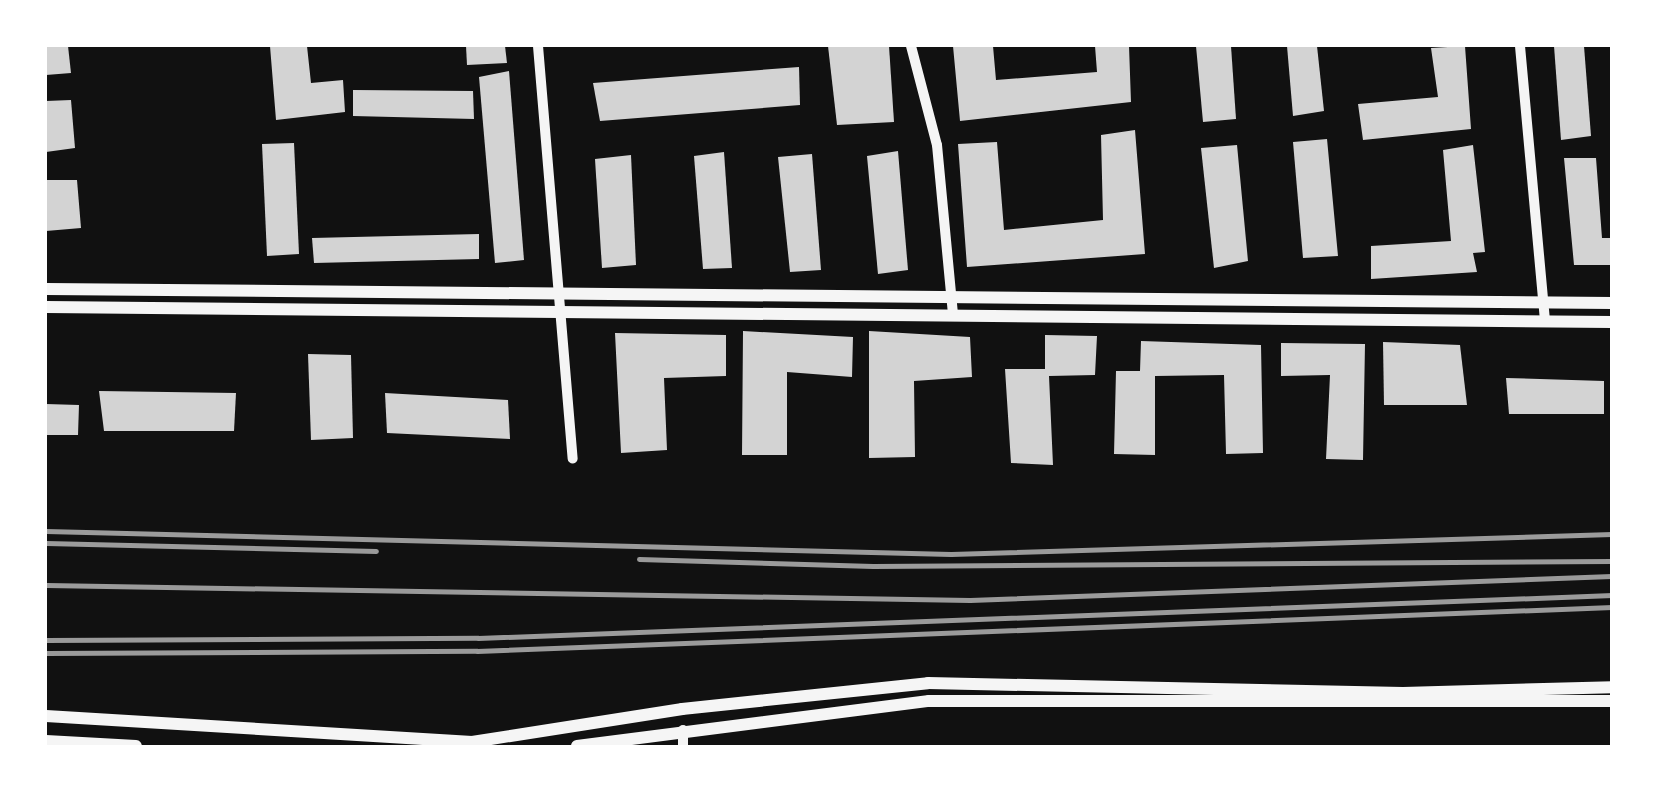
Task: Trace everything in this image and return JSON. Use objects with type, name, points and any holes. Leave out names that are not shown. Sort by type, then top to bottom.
[{"type":"main road","points":[[46,289],[1612,303]]},
{"type":"main road","points":[[46,307],[1612,322]]},
{"type":"main road","points":[[46,713],[472,742],[682,709],[928,683],[1403,693],[1612,687]]},
{"type":"main road","points":[[578,747],[683,730],[929,701],[1407,706],[1612,701]]},
{"type":"main road","points":[[46,744],[63,742],[136,747]]},
{"type":"street","points":[[538,46],[573,459]]},
{"type":"street","points":[[911,46],[937,145],[953,315]]},
{"type":"street","points":[[1520,46],[1545,320]]},
{"type":"street","points":[[683,730],[683,747]]},
{"type":"building","points":[[46,46],[68,46],[71,73],[46,75]]},
{"type":"building","points":[[270,46],[307,46],[311,83],[343,80],[345,112],[276,120]]},
{"type":"building","points":[[466,46],[505,46],[507,63],[467,65]]},
{"type":"building","points":[[828,46],[889,46],[894,122],[837,125]]},
{"type":"building","points":[[953,46],[993,46],[996,80],[1097,72],[1095,46],[1129,46],[1131,102],[960,121]]},
{"type":"building","points":[[1196,46],[1231,46],[1236,119],[1203,122]]},
{"type":"building","points":[[1287,46],[1317,46],[1324,111],[1293,116]]},
{"type":"building","points":[[1465,46],[1471,129],[1363,140],[1358,104],[1438,97],[1431,48]]},
{"type":"building","points":[[1554,46],[1584,46],[1591,136],[1561,140]]},
{"type":"building","points":[[799,67],[800,105],[600,121],[593,83]]},
{"type":"building","points":[[509,71],[524,260],[495,263],[479,77]]},
{"type":"building","points":[[353,90],[473,91],[474,119],[353,116]]},
{"type":"building","points":[[71,100],[75,148],[46,152],[46,101]]},
{"type":"building","points":[[1135,130],[1145,254],[967,267],[958,144],[997,142],[1004,230],[1103,220],[1101,135]]},
{"type":"building","points":[[1327,139],[1338,256],[1303,258],[1293,142]]},
{"type":"building","points":[[294,143],[299,254],[267,256],[262,144]]},
{"type":"building","points":[[1237,145],[1248,261],[1214,268],[1201,148]]},
{"type":"building","points":[[1473,145],[1485,252],[1473,253],[1477,272],[1371,279],[1371,246],[1451,241],[1443,150]]},
{"type":"building","points":[[898,151],[908,270],[878,274],[867,156]]},
{"type":"building","points":[[724,152],[732,268],[703,269],[694,156]]},
{"type":"building","points":[[812,154],[821,270],[790,272],[778,157]]},
{"type":"building","points":[[631,155],[636,265],[602,268],[595,159]]},
{"type":"building","points":[[1564,158],[1596,158],[1602,238],[1612,238],[1612,265],[1574,265]]},
{"type":"building","points":[[46,180],[77,180],[81,228],[46,231]]},
{"type":"building","points":[[479,234],[479,259],[314,263],[312,238]]},
{"type":"building","points":[[743,331],[853,337],[852,377],[787,372],[787,455],[742,455]]},
{"type":"building","points":[[869,331],[970,337],[972,377],[914,381],[915,457],[869,458]]},
{"type":"building","points":[[615,333],[726,335],[726,376],[664,378],[667,450],[621,453]]},
{"type":"building","points":[[1045,335],[1097,336],[1095,375],[1049,376],[1053,465],[1011,463],[1005,369],[1045,369]]},
{"type":"building","points":[[1141,341],[1261,345],[1263,453],[1226,454],[1224,375],[1155,376],[1155,455],[1114,454],[1116,371],[1140,371]]},
{"type":"building","points":[[1383,342],[1460,345],[1467,405],[1384,405]]},
{"type":"building","points":[[1281,343],[1365,344],[1363,460],[1326,459],[1330,375],[1281,376]]},
{"type":"building","points":[[308,354],[351,355],[353,438],[311,440]]},
{"type":"building","points":[[1506,378],[1604,381],[1604,414],[1509,414]]},
{"type":"building","points":[[99,391],[236,393],[234,431],[104,431]]},
{"type":"building","points":[[385,393],[508,400],[510,439],[387,433]]},
{"type":"building","points":[[46,404],[79,405],[78,435],[46,435]]},
{"type":"railway","points":[[46,531],[951,554],[1612,534]]},
{"type":"railway","points":[[46,543],[376,551]]},
{"type":"railway","points":[[639,559],[873,566],[1612,561]]},
{"type":"railway","points":[[46,585],[970,600],[1612,576]]},
{"type":"railway","points":[[46,640],[478,638],[1612,595]]},
{"type":"railway","points":[[46,653],[477,651],[1612,607]]}]
